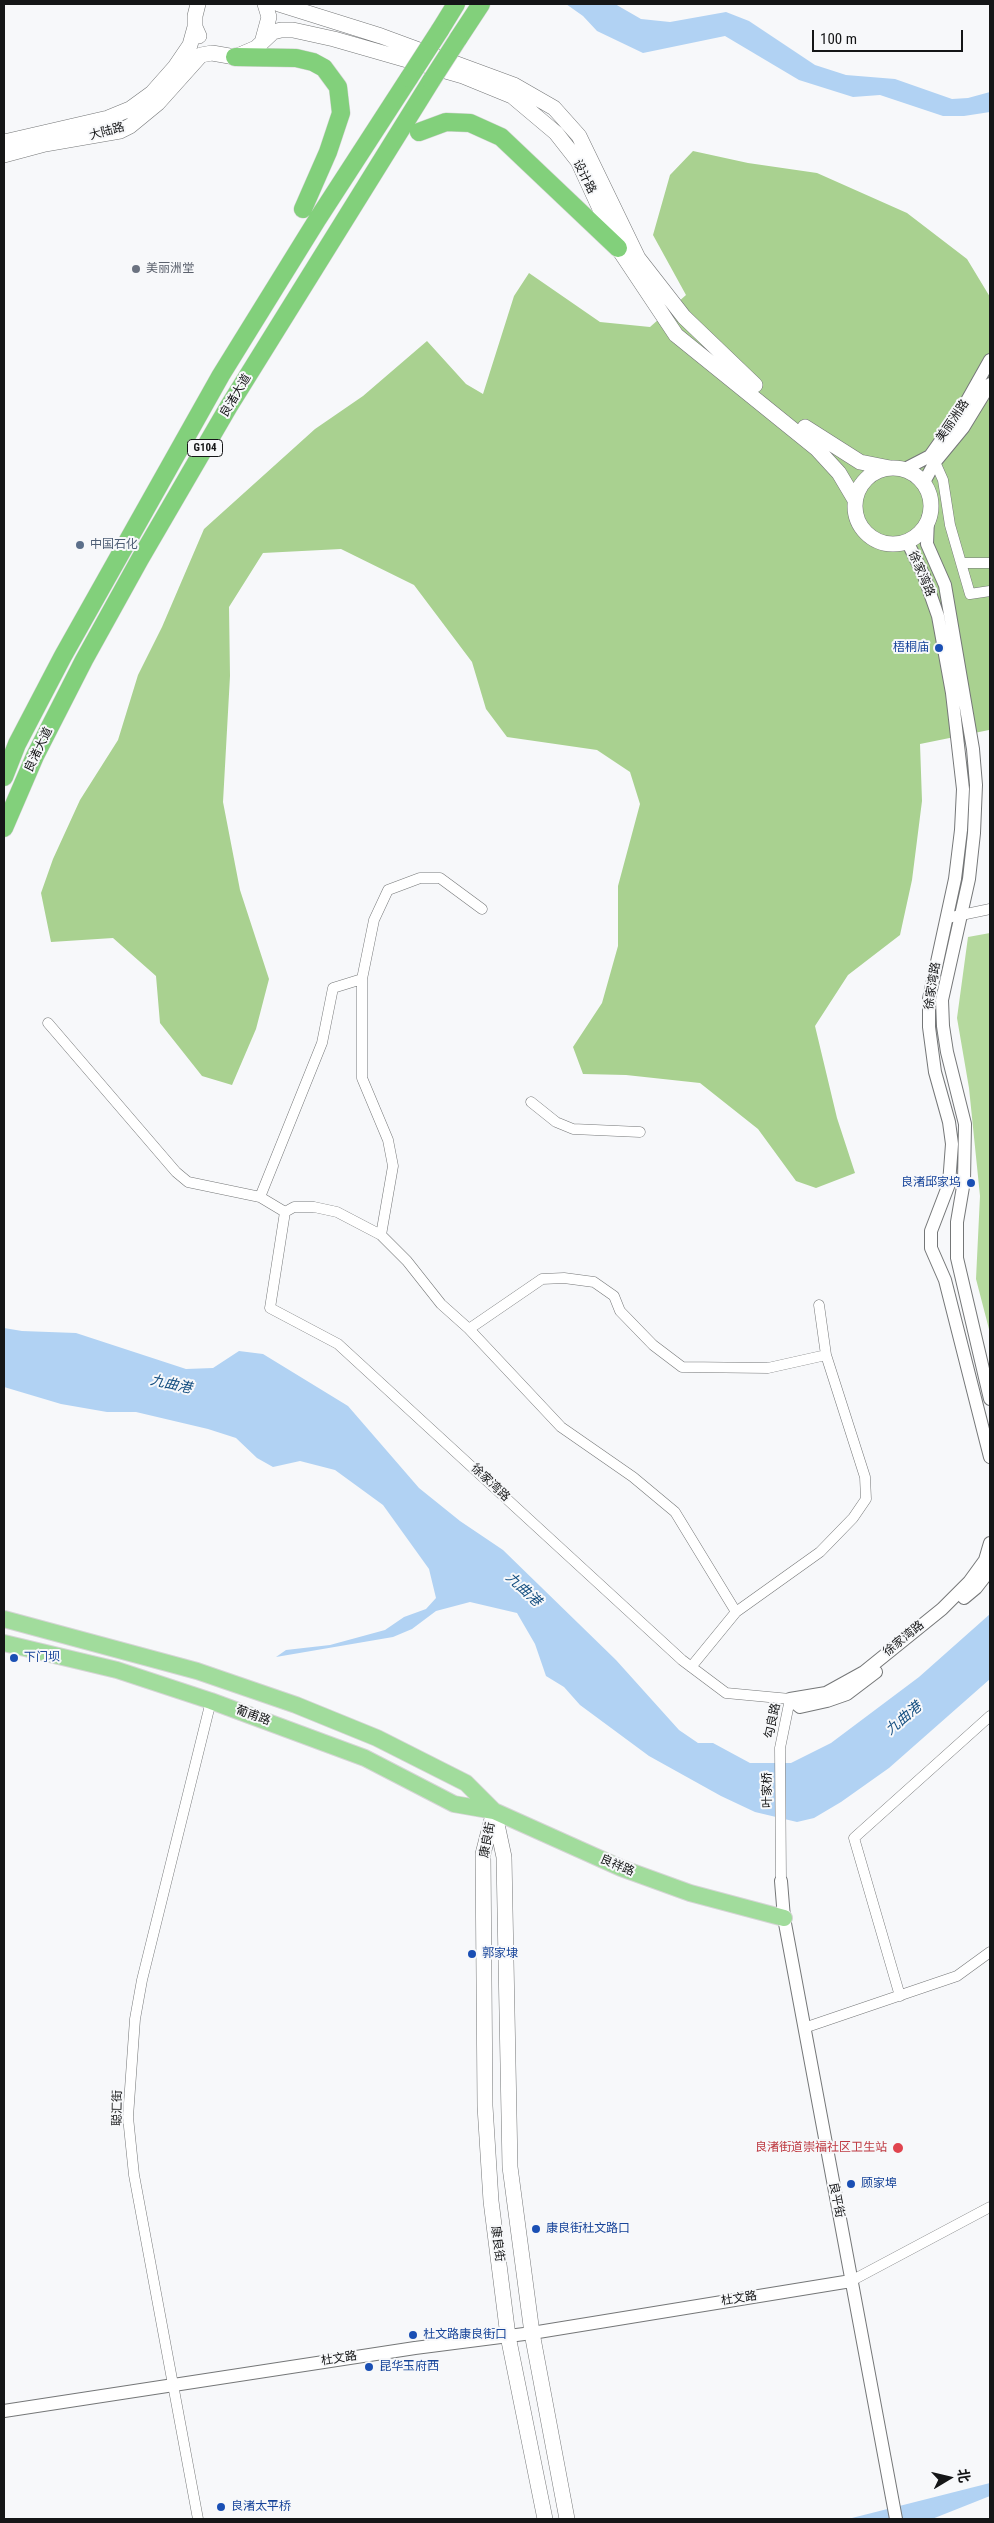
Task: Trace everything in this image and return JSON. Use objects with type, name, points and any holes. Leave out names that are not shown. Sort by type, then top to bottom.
[{"type":"highway","name":"良渚大道","points":[[4,776],[17,744],[63,656],[221,375],[317,220],[456,4]]},
{"type":"highway","name":"良渚大道","points":[[4,828],[35,756],[84,660],[140,560],[234,398],[481,4]]},
{"type":"highway","points":[[236,57],[296,58],[313,62],[324,68],[338,87],[342,102],[339,120],[303,209]]},
{"type":"highway","points":[[418,132],[446,122],[470,123],[501,137],[618,248]]},
{"type":"main road","name":"大陆路","points":[[4,142],[108,118],[130,109],[152,93],[175,67],[190,45],[198,4]]},
{"type":"main road","points":[[263,39],[268,17],[265,4]]},
{"type":"main road","name":"设计路","points":[[279,4],[381,36],[514,85],[554,108],[579,136],[638,258],[684,317],[739,371],[796,422],[860,462],[896,469]]},
{"type":"main road","points":[[195,27],[202,42],[212,53],[236,57]]},
{"type":"main road","name":"设计路","points":[[236,57],[256,48],[272,32],[293,30],[334,39],[463,76],[512,96],[556,133],[578,161],[618,248],[676,335],[817,449],[839,473],[856,500]]},
{"type":"main road","name":"大陆路","points":[[4,155],[45,144],[107,134],[125,128],[158,103],[194,60],[200,55],[212,53]]},
{"type":"main road","points":[[896,469],[914,475],[923,484],[930,506],[924,528],[907,541],[884,543],[865,532],[855,511],[860,488],[867,478],[878,471],[896,469]]},
{"type":"main road","name":"葡甫路","points":[[4,1619],[198,1671],[296,1705],[377,1738],[466,1783]]},
{"type":"main road","name":"葡甫路","points":[[4,1643],[117,1670],[211,1700],[365,1758],[454,1804],[494,1811]]},
{"type":"main road","name":"良祥路","points":[[466,1783],[494,1811],[630,1872],[690,1893],[784,1918]]},
{"type":"main road","name":"康良街","points":[[494,1811],[504,1857],[510,2166],[532,2333],[567,2519]]},
{"type":"main road","name":"康良街","points":[[494,1811],[483,1854],[485,2106],[491,2201],[508,2336],[545,2519]]},
{"type":"street","name":"美丽洲路","points":[[896,469],[930,456],[959,415],[990,360]]},
{"type":"street","name":"美丽洲路","points":[[923,484],[935,462],[963,428],[990,384]]},
{"type":"street","points":[[935,462],[943,480],[950,525],[970,594],[990,591]]},
{"type":"street","name":"徐家湾路","points":[[928,518],[927,544],[945,585],[973,749],[976,785],[974,833],[961,916],[942,1000],[947,1052],[965,1124],[964,1181],[957,1222],[957,1258],[990,1399]]},
{"type":"street","name":"徐家湾路","points":[[907,541],[924,576],[938,616],[952,693],[962,789],[961,830],[956,879],[929,999],[928,1027],[935,1072],[949,1122],[952,1144],[949,1184],[931,1231],[931,1248],[945,1280],[987,1432],[990,1457]]},
{"type":"street","points":[[961,563],[990,562]]},
{"type":"street","points":[[381,1235],[393,1166],[388,1140],[362,1078],[362,979],[374,920],[388,890],[420,878],[440,878],[482,909]]},
{"type":"street","points":[[947,918],[990,909]]},
{"type":"street","points":[[260,1197],[322,1043],[333,988],[362,979]]},
{"type":"street","points":[[48,1023],[176,1172],[188,1182],[260,1197],[285,1212],[294,1207],[314,1207],[337,1212],[381,1235],[407,1261],[441,1304],[469,1329],[561,1427],[633,1477],[674,1512],[736,1612]]},
{"type":"street","points":[[531,1102],[556,1122],[573,1129],[640,1132]]},
{"type":"street","name":"徐家湾路","points":[[285,1212],[270,1308],[338,1344],[692,1667],[726,1693],[790,1699],[826,1692],[864,1672],[942,1609],[969,1582],[985,1560],[990,1543]]},
{"type":"street","points":[[469,1329],[542,1279],[564,1278],[594,1282],[614,1296],[620,1311],[653,1345],[682,1367],[768,1368],[826,1355]]},
{"type":"street","points":[[692,1667],[736,1612],[820,1552],[853,1518],[866,1498],[865,1477],[826,1355],[819,1305]]},
{"type":"street","name":"徐家湾路","points":[[790,1699],[800,1707],[847,1694],[976,1588],[990,1570]]},
{"type":"street","name":"勾良路","points":[[780,1748],[790,1699]]},
{"type":"street","name":"聪汇街","points":[[198,2519],[175,2385],[134,2175],[128,2117],[135,2019],[142,1980],[211,1700]]},
{"type":"street","points":[[900,1996],[854,1838],[990,1716]]},
{"type":"street","name":"叶家桥","points":[[780,1748],[781,1881]]},
{"type":"street","name":"良平街","points":[[781,1881],[784,1918],[896,2519]]},
{"type":"street","points":[[804,2028],[956,1976],[990,1952]]},
{"type":"street","points":[[851,2281],[990,2207]]},
{"type":"street","name":"杜文路","points":[[4,2411],[415,2348],[532,2333],[851,2281]]},
{"type":"green space","points":[[693,151],[748,163],[817,173],[907,213],[967,259],[990,297],[990,732],[989,730],[920,744],[922,801],[912,880],[900,935],[848,975],[815,1026],[837,1118],[855,1173],[816,1188],[796,1181],[758,1129],[700,1083],[626,1075],[583,1074],[573,1047],[602,1003],[618,946],[618,886],[640,804],[630,772],[597,750],[507,737],[486,709],[472,662],[414,585],[341,549],[263,553],[229,607],[230,676],[223,802],[240,890],[269,979],[256,1029],[232,1085],[202,1076],[160,1023],[156,976],[113,938],[51,942],[41,893],[53,859],[80,800],[118,740],[138,675],[162,627],[204,529],[315,429],[363,396],[427,341],[466,384],[483,394],[514,296],[529,273],[600,322],[650,327],[686,295],[653,235],[670,175]]},
{"type":"green space","points":[[990,933],[990,1333],[976,1279],[980,1196],[969,1088],[957,1018],[968,937]]},
{"type":"water","points":[[566,4],[615,4],[641,19],[670,22],[726,12],[749,21],[815,65],[846,75],[895,79],[952,99],[968,98],[990,92],[990,112],[964,116],[943,116],[880,95],[853,97],[799,80],[725,36],[643,53],[597,31],[583,16]]},
{"type":"water","name":"九曲港","points":[[4,1328],[22,1331],[76,1333],[186,1369],[213,1368],[239,1351],[263,1354],[348,1406],[419,1488],[460,1521],[503,1550],[616,1660],[679,1730],[698,1743],[713,1743],[750,1763],[791,1763],[831,1743],[919,1677],[990,1614],[990,1679],[889,1768],[841,1802],[814,1818],[797,1822],[755,1812],[721,1796],[649,1756],[580,1705],[564,1687],[546,1676],[535,1644],[517,1613],[470,1602],[436,1611],[412,1629],[393,1637],[276,1657],[286,1650],[330,1645],[385,1630],[404,1617],[426,1609],[436,1598],[429,1569],[383,1505],[335,1470],[300,1461],[273,1467],[257,1458],[236,1438],[208,1429],[136,1412],[107,1412],[61,1404],[4,1387]]},
{"type":"water","points":[[990,2483],[990,2496],[932,2519],[848,2519]]},
{"type":"place","name":"美丽洲堂","points":[[136,269]]},
{"type":"place","name":"中国石化","points":[[80,545]]},
{"type":"place","name":"梧桐庙","points":[[939,648]]},
{"type":"place","name":"良渚邱家坞","points":[[971,1183]]},
{"type":"place","name":"下门坝","points":[[14,1658]]},
{"type":"place","name":"郭家埭","points":[[472,1954]]},
{"type":"place","name":"良渚街道崇福社区卫生站","points":[[898,2148]]},
{"type":"place","name":"顾家埠","points":[[851,2184]]},
{"type":"place","name":"康良街杜文路口","points":[[536,2229]]},
{"type":"place","name":"杜文路康良街口","points":[[413,2335]]},
{"type":"place","name":"昆华玉府西","points":[[369,2367]]},
{"type":"place","name":"良渚太平桥","points":[[221,2507]]}]
